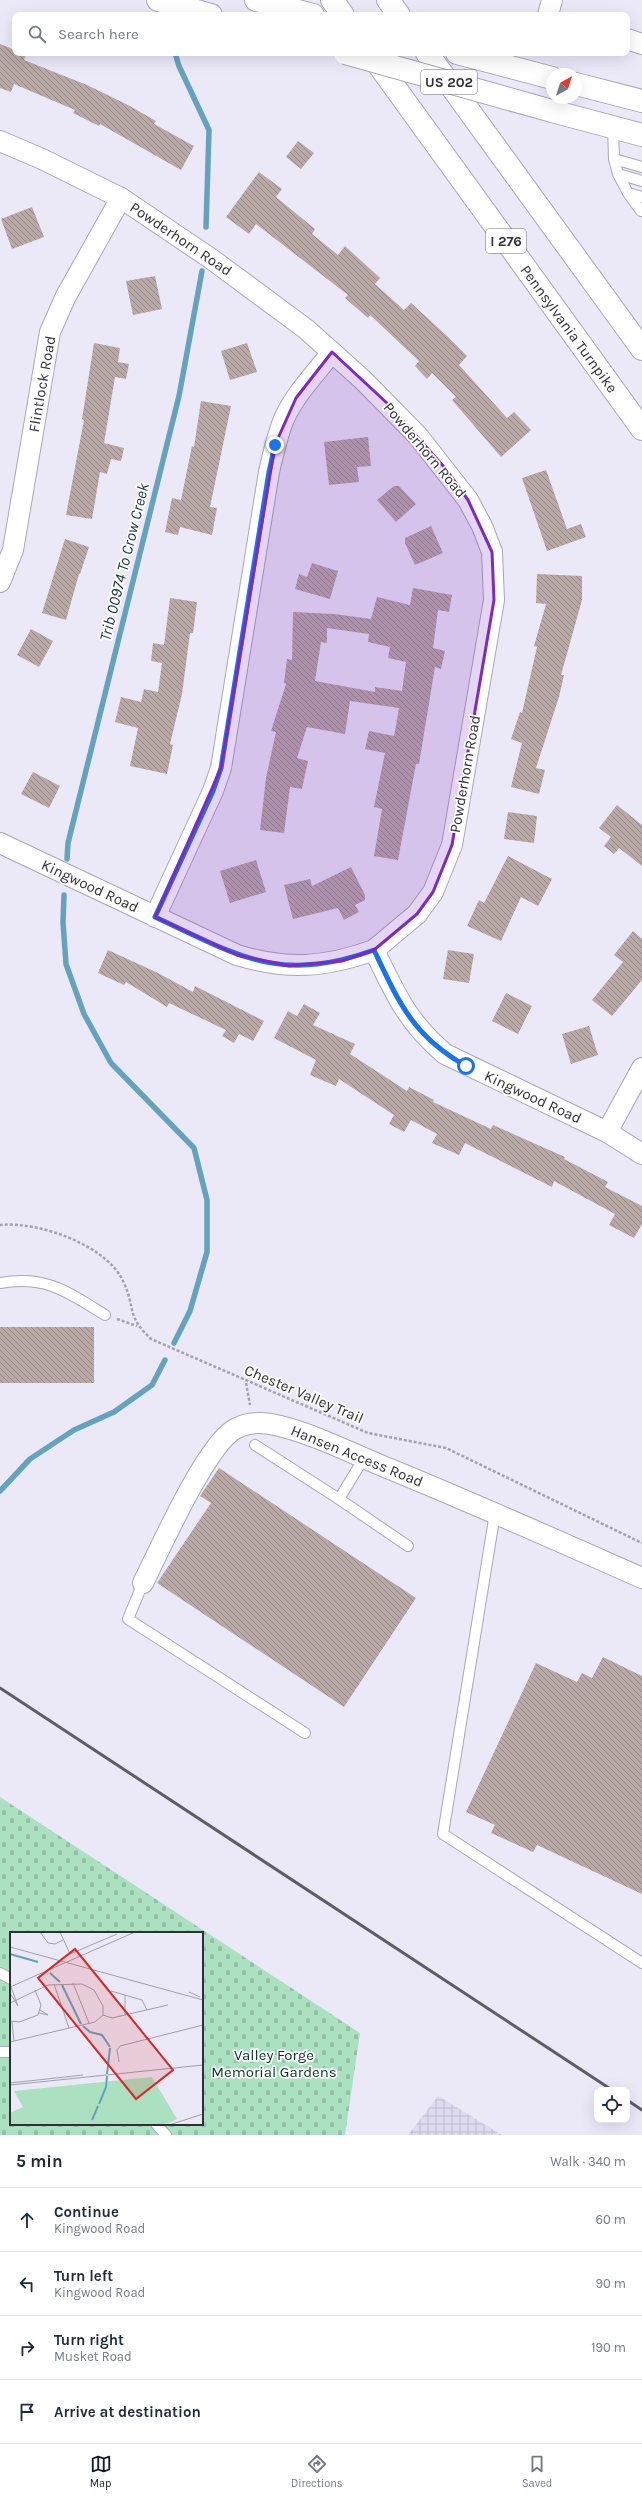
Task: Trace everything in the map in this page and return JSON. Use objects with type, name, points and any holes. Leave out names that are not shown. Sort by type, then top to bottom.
[{"type":"highway","points":[[158,0],[200,12]]},
{"type":"highway","points":[[256,0],[302,12]]},
{"type":"highway","points":[[332,0],[341,12]]},
{"type":"highway","points":[[388,0],[397,12]]},
{"type":"highway","name":"US 202","points":[[356,56],[552,111],[642,134]]},
{"type":"highway","name":"Pennsylvania Turnpike","points":[[372,56],[642,430]]},
{"type":"highway","points":[[429,56],[642,349]]},
{"type":"highway","name":"US 202","points":[[468,56],[546,76]]},
{"type":"highway","points":[[582,86],[642,101]]},
{"type":"highway","points":[[564,240],[642,331]]},
{"type":"street","points":[[549,12],[552,0]]},
{"type":"street","points":[[630,40],[642,44]]},
{"type":"street","name":"Powderhorn Road","points":[[0,141],[42,159],[121,198],[275,304],[332,352],[388,404],[446,468],[468,500],[482,526],[492,552],[494,600],[452,845],[433,892],[417,914],[374,950]]},
{"type":"street","name":"Flintlock Road","points":[[0,582],[13,550],[50,332],[66,296],[121,198]]},
{"type":"street","points":[[155,917],[213,791],[221,768],[269,472],[275,445],[285,418],[296,398],[332,352]]},
{"type":"street","name":"Kingwood Road","points":[[0,843],[237,955],[263,963],[289,966],[316,965],[342,961],[374,950],[408,1017],[426,1038],[445,1054],[607,1132],[642,1154]]},
{"type":"street","points":[[607,1132],[642,1068]]},
{"type":"street","name":"Hansen Access Road","points":[[143,1583],[200,1471],[219,1443],[235,1429],[253,1422],[280,1425],[364,1458],[495,1513],[642,1578]]},
{"type":"lane","points":[[613,127],[614,159],[618,174],[628,193],[641,211]]},
{"type":"lane","points":[[614,159],[642,167]]},
{"type":"lane","points":[[618,174],[642,181]]},
{"type":"lane","points":[[628,193],[642,197]]},
{"type":"lane","points":[[0,1283],[17,1280],[40,1281],[60,1287],[105,1315]]},
{"type":"lane","points":[[254,1445],[339,1498],[408,1546]]},
{"type":"lane","points":[[339,1498],[364,1458]]},
{"type":"lane","points":[[495,1513],[443,1834],[642,1963]]},
{"type":"lane","points":[[143,1583],[128,1619],[305,1733]]},
{"type":"lane","points":[[0,1973],[10,1978]]},
{"type":"lane","points":[[157,2125],[166,2135]]},
{"type":"lane","points":[[163,2125],[166,2135]]},
{"type":"path","name":"Chester Valley Trail","points":[[0,1225],[13,1224],[43,1227],[68,1237],[108,1261],[124,1283],[131,1313],[137,1326],[151,1339],[246,1382],[368,1433],[446,1448],[642,1543]]},
{"type":"path","points":[[105,1315],[137,1326]]},
{"type":"path","points":[[246,1382],[253,1422]]},
{"type":"highlighted area","points":[[332,352],[388,404],[445,468],[468,500],[492,552],[494,600],[452,845],[433,892],[417,914],[374,950],[342,961],[289,966],[237,955],[155,917],[221,768],[275,445],[296,398]]},
{"type":"shaded area","points":[[438,2096],[502,2135],[408,2135]]},
{"type":"green space","name":"Valley Forge Memorial Gardens","points":[[0,1797],[360,2033],[345,2135],[0,2135]]},
{"type":"building","points":[[0,44],[12,49],[12,56],[26,56],[24,60],[87,85],[128,105],[156,121],[154,124],[194,146],[181,170],[100,124],[99,126],[73,113],[75,110],[14,84],[11,92],[0,88]]},
{"type":"building","points":[[298,141],[314,153],[301,169],[286,157]]},
{"type":"building","points":[[259,172],[282,189],[276,197],[315,229],[312,234],[338,255],[345,246],[380,278],[375,284],[404,310],[411,303],[446,335],[467,356],[459,365],[507,418],[514,412],[531,430],[501,457],[452,400],[456,397],[432,373],[427,379],[415,366],[419,361],[370,315],[368,318],[345,298],[348,295],[256,224],[249,234],[226,217]]},
{"type":"building","points":[[32,207],[44,237],[12,249],[1,219]]},
{"type":"building","points":[[155,276],[162,309],[133,315],[126,281]]},
{"type":"building","points":[[94,343],[120,348],[118,362],[129,364],[126,379],[115,377],[104,443],[124,448],[121,461],[111,459],[107,474],[100,472],[92,519],[66,515],[84,420],[82,419]]},
{"type":"building","points":[[247,343],[257,372],[230,380],[221,351]]},
{"type":"building","points":[[201,401],[231,406],[210,507],[217,508],[212,535],[180,527],[178,535],[165,532],[172,498],[181,500],[192,446],[194,447]]},
{"type":"building","points":[[368,437],[371,466],[357,467],[359,482],[329,485],[324,442]]},
{"type":"building","points":[[546,470],[567,529],[581,524],[586,537],[547,551],[522,478]]},
{"type":"building","points":[[394,486],[399,486],[416,504],[396,522],[377,500]]},
{"type":"building","points":[[431,526],[443,553],[415,565],[405,543],[405,538]]},
{"type":"building","points":[[65,539],[89,547],[79,574],[66,620],[42,613]]},
{"type":"building","points":[[312,563],[338,571],[330,599],[295,589],[299,574],[307,577]]},
{"type":"building","points":[[537,574],[582,576],[582,600],[561,675],[564,675],[559,697],[536,768],[545,770],[539,794],[511,787],[522,743],[511,739],[520,712],[522,713],[537,647],[534,646],[546,604],[536,603]]},
{"type":"building","points":[[413,588],[452,595],[449,612],[438,610],[433,648],[445,651],[441,669],[435,667],[419,764],[416,764],[398,860],[374,856],[382,809],[374,807],[385,753],[365,749],[369,731],[394,736],[399,708],[350,701],[345,734],[307,727],[297,758],[308,761],[302,789],[290,787],[284,833],[260,830],[266,778],[276,732],[271,731],[286,684],[284,683],[287,659],[292,660],[293,612],[334,614],[371,619],[377,597],[410,605]],"holes":[[[327,628],[369,634],[368,642],[390,647],[388,658],[406,662],[402,691],[375,687],[375,692],[315,681],[321,642],[327,643]]]},
{"type":"building","points":[[170,598],[197,602],[193,633],[190,633],[182,694],[170,744],[173,745],[167,774],[130,766],[138,728],[115,722],[121,697],[141,702],[144,689],[158,692],[162,663],[151,661],[153,643],[164,645]]},
{"type":"building","points":[[31,629],[53,641],[39,667],[17,655]]},
{"type":"building","points":[[33,772],[60,786],[49,808],[21,794]]},
{"type":"building","points":[[617,805],[642,825],[642,866],[619,848],[614,854],[604,846],[611,837],[599,828]]},
{"type":"building","points":[[508,812],[537,816],[534,843],[504,839]]},
{"type":"building","points":[[508,856],[552,879],[538,906],[521,897],[501,941],[467,926],[479,900],[484,903]]},
{"type":"building","points":[[256,860],[266,892],[230,903],[220,871]]},
{"type":"building","points":[[351,867],[365,895],[365,900],[355,905],[359,912],[344,920],[338,908],[293,919],[284,885],[310,879],[312,886]]},
{"type":"building","points":[[633,931],[642,939],[642,980],[612,1016],[592,1000],[623,962],[614,955]]},
{"type":"building","points":[[108,950],[158,973],[193,992],[195,986],[264,1021],[253,1041],[239,1034],[234,1043],[222,1036],[226,1030],[169,1003],[167,1007],[126,982],[124,985],[98,973]]},
{"type":"building","points":[[448,950],[474,954],[469,983],[443,979]]},
{"type":"building","points":[[506,993],[532,1006],[518,1034],[492,1021]]},
{"type":"building","points":[[304,1004],[320,1013],[313,1025],[355,1044],[350,1054],[407,1091],[409,1087],[434,1100],[433,1102],[491,1129],[493,1125],[565,1157],[564,1159],[608,1182],[605,1187],[642,1206],[642,1224],[634,1238],[609,1225],[615,1214],[554,1181],[552,1187],[465,1143],[459,1155],[432,1143],[437,1134],[411,1120],[404,1132],[389,1124],[394,1115],[339,1079],[336,1086],[310,1075],[316,1060],[274,1038],[288,1011],[297,1016]]},
{"type":"building","points":[[589,1026],[598,1055],[571,1064],[562,1034]]},
{"type":"building","points":[[0,1327],[94,1327],[94,1383],[0,1383]]},
{"type":"building","points":[[219,1468],[416,1598],[344,1707],[157,1583],[211,1503],[200,1496]]},
{"type":"building","points":[[603,1657],[642,1676],[642,1894],[537,1845],[533,1852],[491,1833],[495,1825],[466,1812],[536,1663],[577,1682],[582,1673],[592,1678]]},
{"type":"waterway","name":"Trib 00974 To Crow Creek","points":[[176,56],[179,66],[209,130],[206,227]]},
{"type":"waterway","name":"Trib 00974 To Crow Creek","points":[[67,859],[68,843],[179,396],[202,271]]},
{"type":"waterway","name":"Trib 00974 To Crow Creek","points":[[64,895],[63,922],[66,964],[84,1014],[111,1063],[194,1148],[207,1200],[207,1252],[190,1311],[174,1343]]},
{"type":"waterway","name":"Trib 00974 To Crow Creek","points":[[0,1491],[30,1459],[74,1430],[114,1412],[152,1385],[165,1360]]},
{"type":"railway","points":[[0,1688],[607,2087]]},
{"type":"railway","points":[[630,2102],[642,2110]]},
{"type":"route","points":[[275,445],[269,472],[221,768],[213,791],[155,917],[237,955],[263,963],[289,966],[316,965],[342,961],[374,950],[397,999],[408,1017],[426,1038],[445,1054],[466,1066]]}]
